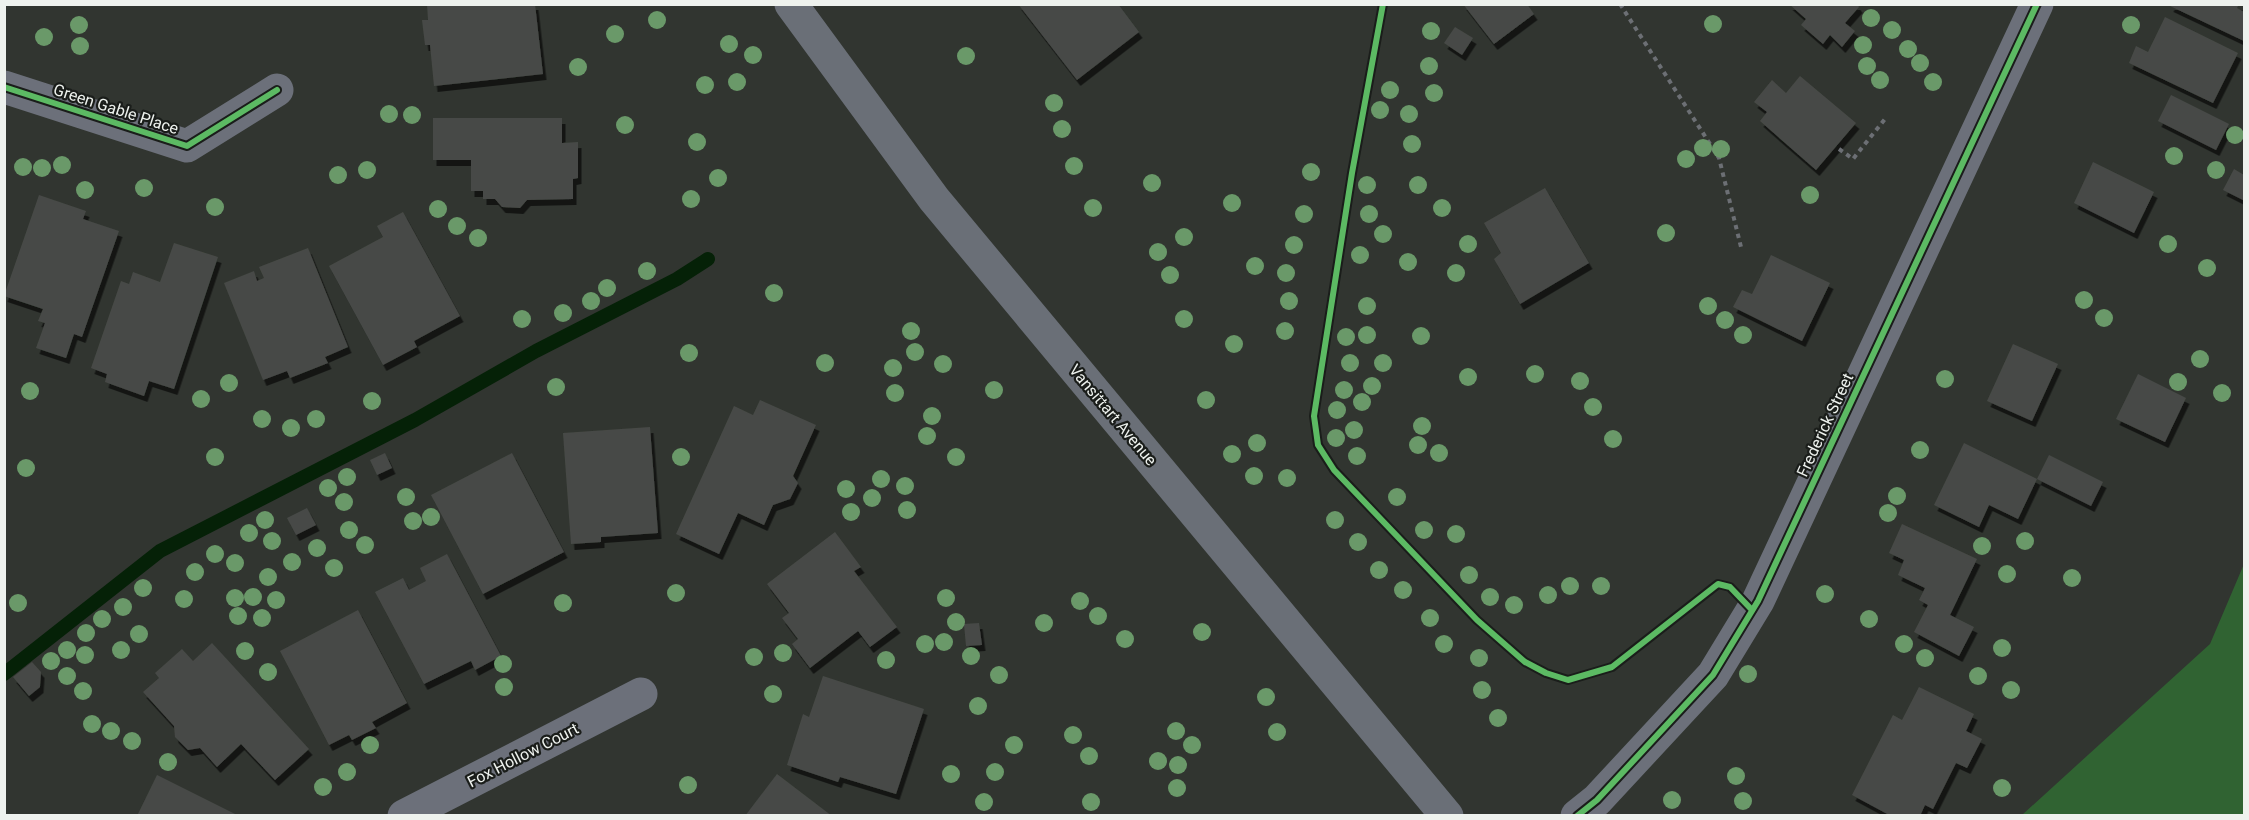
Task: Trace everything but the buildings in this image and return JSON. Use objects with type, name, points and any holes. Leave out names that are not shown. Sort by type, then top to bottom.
[{"type":"main road","name":"Vansittart Avenue","points":[[790,4],[934,199],[1446,816]]},
{"type":"street","name":"Frederick Street","points":[[1578,816],[1597,800],[1713,675],[1758,601],[2037,4]]},
{"type":"street","name":"Green Gable Place","points":[[4,87],[187,146],[277,90]]},
{"type":"street","name":"Fox Hollow Court","points":[[404,816],[641,694]]},
{"type":"path","points":[[1620,4],[1719,159],[1742,247]]},
{"type":"path","points":[[1839,149],[1853,159],[1885,119]]},
{"type":"green space","points":[[2244,564],[2244,815],[2022,815],[2210,644]]},
{"type":"waterway","points":[[4,674],[160,551],[415,420],[536,351],[677,279],[708,259]]},
{"type":"cycle path","points":[[1383,4],[1352,173],[1314,416],[1318,445],[1334,470],[1477,620],[1525,662],[1546,673],[1568,680],[1612,667],[1718,584],[1730,587],[1752,610]]},
{"type":"cycle path","points":[[1577,816],[1597,800],[1713,675],[1758,601],[2037,4]]},
{"type":"cycle path","points":[[4,87],[187,146],[277,90]]}]
